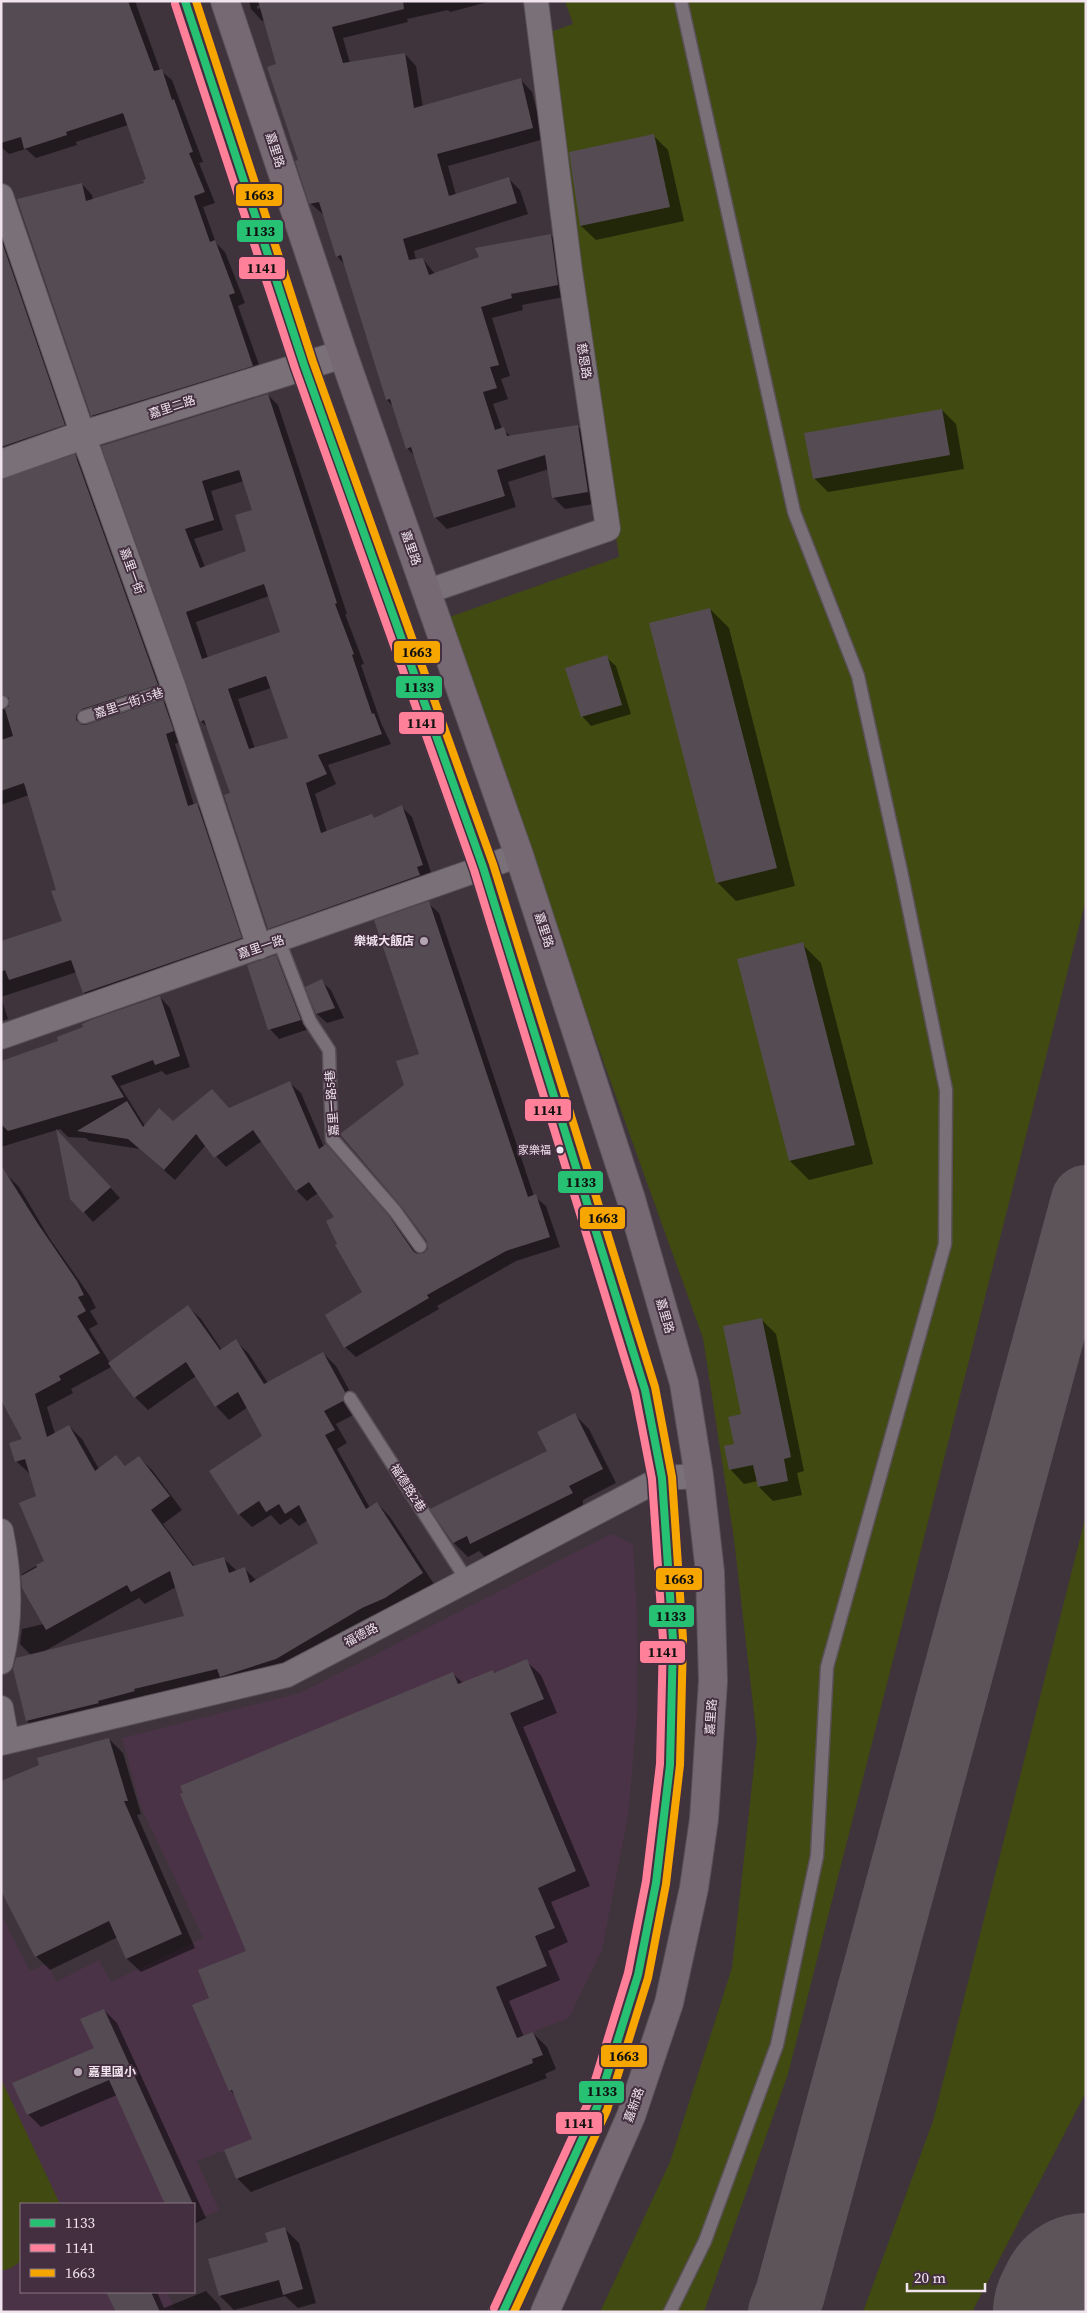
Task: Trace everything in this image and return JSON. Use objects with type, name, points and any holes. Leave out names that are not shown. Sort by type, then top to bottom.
[{"type":"main road","points":[[185,1],[304,366],[483,867],[645,1390],[662,1478],[673,1640],[670,1765],[656,1883],[638,1975],[597,2107],[503,2312]]},
{"type":"main road","name":"嘉里路","points":[[225,1],[343,354],[519,855],[631,1199],[684,1383],[699,1476],[710,1572],[713,1681],[704,1819],[694,1888]]},
{"type":"main road","name":"嘉新路","points":[[544,2312],[631,2116],[668,2003],[694,1888]]},
{"type":"street","name":"慈恩路","points":[[426,592],[506,562],[608,529],[570,271],[536,1]]},
{"type":"street","name":"嘉里一街","points":[[1,196],[83,435],[269,944]]},
{"type":"street","name":"嘉里二路","points":[[1,464],[83,435],[343,354]]},
{"type":"street","name":"嘉里一路","points":[[1,1036],[269,944],[519,855]]},
{"type":"street","name":"福德路","points":[[4,1742],[287,1675],[466,1579],[662,1478],[699,1476]]},
{"type":"street","points":[[1,1531],[10,1586],[7,1637],[1,1662]]},
{"type":"street","points":[[1,1708],[4,1742]]},
{"type":"lane","points":[[670,2312],[705,2241],[777,2045],[817,1856],[827,1667],[945,1244],[946,1090],[901,871],[858,676],[794,512],[682,1]]},
{"type":"lane","name":"嘉里一街15巷","points":[[84,717],[174,688]]},
{"type":"lane","name":"嘉里一路5巷","points":[[269,944],[310,1021],[329,1050],[332,1139],[395,1211],[420,1246]]},
{"type":"lane","name":"福德路2巷","points":[[350,1398],[466,1579]]},
{"type":"shaded area","points":[[611,1534],[633,1544],[637,1615],[637,1713],[628,1817],[602,1950],[569,2018],[197,2161],[219,2210],[195,2222],[195,2203],[20,2203],[20,2293],[167,2293],[176,2312],[1,2312],[1,1914],[30,1971],[48,1963],[56,1982],[99,1960],[111,1982],[203,1938],[140,1805],[122,1738],[300,1693]]},
{"type":"green space","points":[[565,1],[1086,1],[1086,899],[788,2074],[704,2312],[600,2312],[670,2162],[732,1968],[757,1739],[734,1539],[703,1338],[444,619],[619,557],[576,264],[528,40],[573,24]]},
{"type":"green space","points":[[1086,1515],[1086,2092],[972,2312],[863,2312],[933,2121]]},
{"type":"green space","points":[[1,2079],[60,2203],[20,2203],[20,2262],[11,2268],[1,2271]]},
{"type":"building","points":[[1,1],[128,1],[154,71],[162,69],[193,152],[189,153],[205,192],[194,196],[210,242],[215,240],[235,293],[229,295],[253,366],[91,416],[17,199],[82,183],[86,201],[144,183],[143,180],[146,179],[123,113],[66,132],[67,135],[24,149],[21,137],[1,143]]},
{"type":"building","points":[[258,1],[403,1],[404,9],[332,27],[343,63],[405,53],[414,108],[521,78],[533,128],[437,154],[449,196],[509,177],[517,203],[403,239],[409,260],[423,258],[429,275],[479,257],[475,248],[551,234],[558,285],[511,294],[512,298],[481,307],[499,365],[490,367],[497,388],[483,392],[495,430],[504,427],[507,436],[578,425],[588,492],[552,498],[545,455],[497,470],[505,496],[434,518],[411,447],[406,449],[390,399],[386,400],[341,255],[336,257],[319,202],[309,204],[295,161],[298,160],[267,67],[276,64]]},
{"type":"building","points":[[654,134],[670,207],[580,226],[569,152]]},
{"type":"building","points":[[1,239],[65,425],[1,447]]},
{"type":"building","points":[[268,394],[337,603],[335,604],[354,654],[352,655],[372,714],[374,713],[382,734],[318,755],[327,774],[306,783],[321,833],[372,814],[374,818],[402,805],[423,865],[417,867],[420,875],[268,929],[224,795],[230,793],[204,720],[200,722],[101,446]],"holes":[[[239,470],[252,510],[235,515],[246,551],[200,568],[185,529],[214,520],[202,481]],[[264,584],[280,632],[202,659],[186,612]],[[266,676],[288,738],[249,749],[228,689]]]},
{"type":"building","points":[[942,409],[950,455],[813,479],[804,433]]},
{"type":"building","points":[[75,454],[158,685],[82,709],[76,715],[76,720],[82,725],[86,725],[163,700],[174,731],[166,734],[188,806],[197,803],[242,938],[83,993],[71,960],[9,980],[5,970],[1,972],[1,941],[62,921],[51,891],[56,890],[24,783],[1,791],[1,740],[13,736],[5,709],[9,706],[9,698],[1,694],[1,479]]},
{"type":"building","points":[[710,608],[777,868],[716,883],[649,623]]},
{"type":"building","points":[[607,655],[622,705],[581,717],[565,668]]},
{"type":"building","points":[[429,901],[528,1197],[536,1194],[550,1237],[506,1251],[427,1295],[429,1298],[344,1348],[325,1315],[362,1292],[335,1245],[337,1244],[326,1221],[334,1217],[309,1182],[296,1191],[253,1130],[214,1158],[196,1134],[164,1170],[128,1139],[77,1131],[127,1101],[143,1127],[159,1108],[173,1121],[212,1089],[229,1108],[290,1081],[319,1149],[326,1144],[389,1216],[413,1251],[417,1254],[424,1253],[428,1249],[427,1241],[401,1206],[340,1134],[404,1085],[396,1061],[419,1054],[374,920]]},
{"type":"building","points":[[803,942],[855,1145],[789,1161],[737,959]]},
{"type":"building","points":[[276,955],[301,1020],[268,1030],[247,965]]},
{"type":"building","points":[[322,979],[335,1008],[316,1014],[305,987]]},
{"type":"building","points":[[160,996],[180,1056],[155,1065],[153,1060],[111,1076],[124,1097],[8,1131],[1,1124],[1,1061],[58,1041],[57,1037],[83,1027],[82,1024],[93,1019]]},
{"type":"building","points":[[56,1129],[111,1187],[83,1213],[70,1199]]},
{"type":"building","points":[[1,1165],[77,1281],[84,1295],[78,1297],[86,1311],[77,1316],[100,1353],[59,1376],[61,1380],[35,1394],[47,1437],[69,1425],[95,1471],[116,1455],[125,1466],[139,1456],[170,1496],[151,1510],[193,1566],[224,1557],[229,1573],[245,1567],[250,1583],[318,1543],[299,1505],[285,1514],[279,1504],[266,1512],[259,1501],[238,1515],[209,1471],[262,1436],[238,1392],[215,1407],[186,1362],[134,1398],[108,1363],[188,1305],[220,1350],[236,1339],[264,1384],[323,1352],[345,1392],[343,1401],[324,1411],[335,1430],[325,1435],[366,1509],[377,1502],[423,1573],[385,1598],[362,1608],[276,1659],[220,1677],[217,1669],[134,1689],[135,1691],[98,1701],[99,1703],[26,1721],[13,1669],[16,1658],[184,1616],[170,1571],[131,1592],[127,1585],[46,1630],[22,1588],[21,1576],[44,1561],[19,1503],[36,1496],[25,1459],[15,1462],[9,1443],[22,1439],[1,1400]]},
{"type":"building","points":[[762,1318],[791,1457],[784,1459],[788,1481],[758,1487],[753,1465],[729,1470],[724,1446],[734,1444],[728,1417],[741,1414],[723,1326]]},
{"type":"building","points":[[575,1413],[603,1469],[569,1486],[573,1493],[470,1544],[467,1536],[453,1543],[430,1509],[547,1451],[537,1432]]},
{"type":"building","points":[[527,1659],[544,1699],[510,1713],[576,1871],[538,1888],[555,1928],[535,1936],[547,1966],[496,1987],[517,2038],[533,2032],[543,2055],[532,2059],[533,2063],[236,2179],[224,2150],[252,2139],[232,2090],[229,2091],[192,2005],[209,1998],[198,1970],[246,1951],[180,1794],[183,1793],[180,1786],[453,1672],[458,1684],[493,1670],[494,1673]]},
{"type":"building","points":[[109,1738],[128,1801],[124,1801],[182,1934],[126,1959],[109,1921],[35,1957],[1,1891],[1,1781],[39,1765],[37,1758]]},
{"type":"building","points":[[104,2009],[193,2203],[165,2203],[109,2080],[27,2115],[12,2083],[94,2048],[80,2019]]},
{"type":"building","points":[[285,2227],[303,2289],[283,2295],[279,2280],[219,2296],[208,2259],[268,2242],[265,2233]]},
{"type":"building","points":[[106,2293],[151,2293],[160,2312],[116,2312]]},
{"type":"taxiway","points":[[783,2312],[790,2294],[1086,1200]]},
{"type":"runway","points":[[1080,2312],[1086,2300]]},
{"type":"transit line","name":"1133","points":[[185,1],[304,365],[483,867],[645,1390],[662,1478],[673,1640],[670,1765],[656,1883],[638,1975],[597,2107],[503,2312]]},
{"type":"transit line","name":"1663","points":[[196,1],[313,362],[493,864],[655,1387],[672,1477],[683,1639],[680,1765],[666,1884],[648,1978],[607,2110],[514,2312]]},
{"type":"transit line","name":"1141","points":[[175,4],[295,368],[474,870],[635,1392],[652,1479],[663,1640],[660,1764],[646,1881],[628,1973],[588,2103],[494,2308]]},
{"type":"place","name":"樂城大飯店","points":[[424,941]]},
{"type":"place","name":"家樂福","points":[[560,1150]]},
{"type":"place","name":"嘉里國小","points":[[78,2072]]}]
